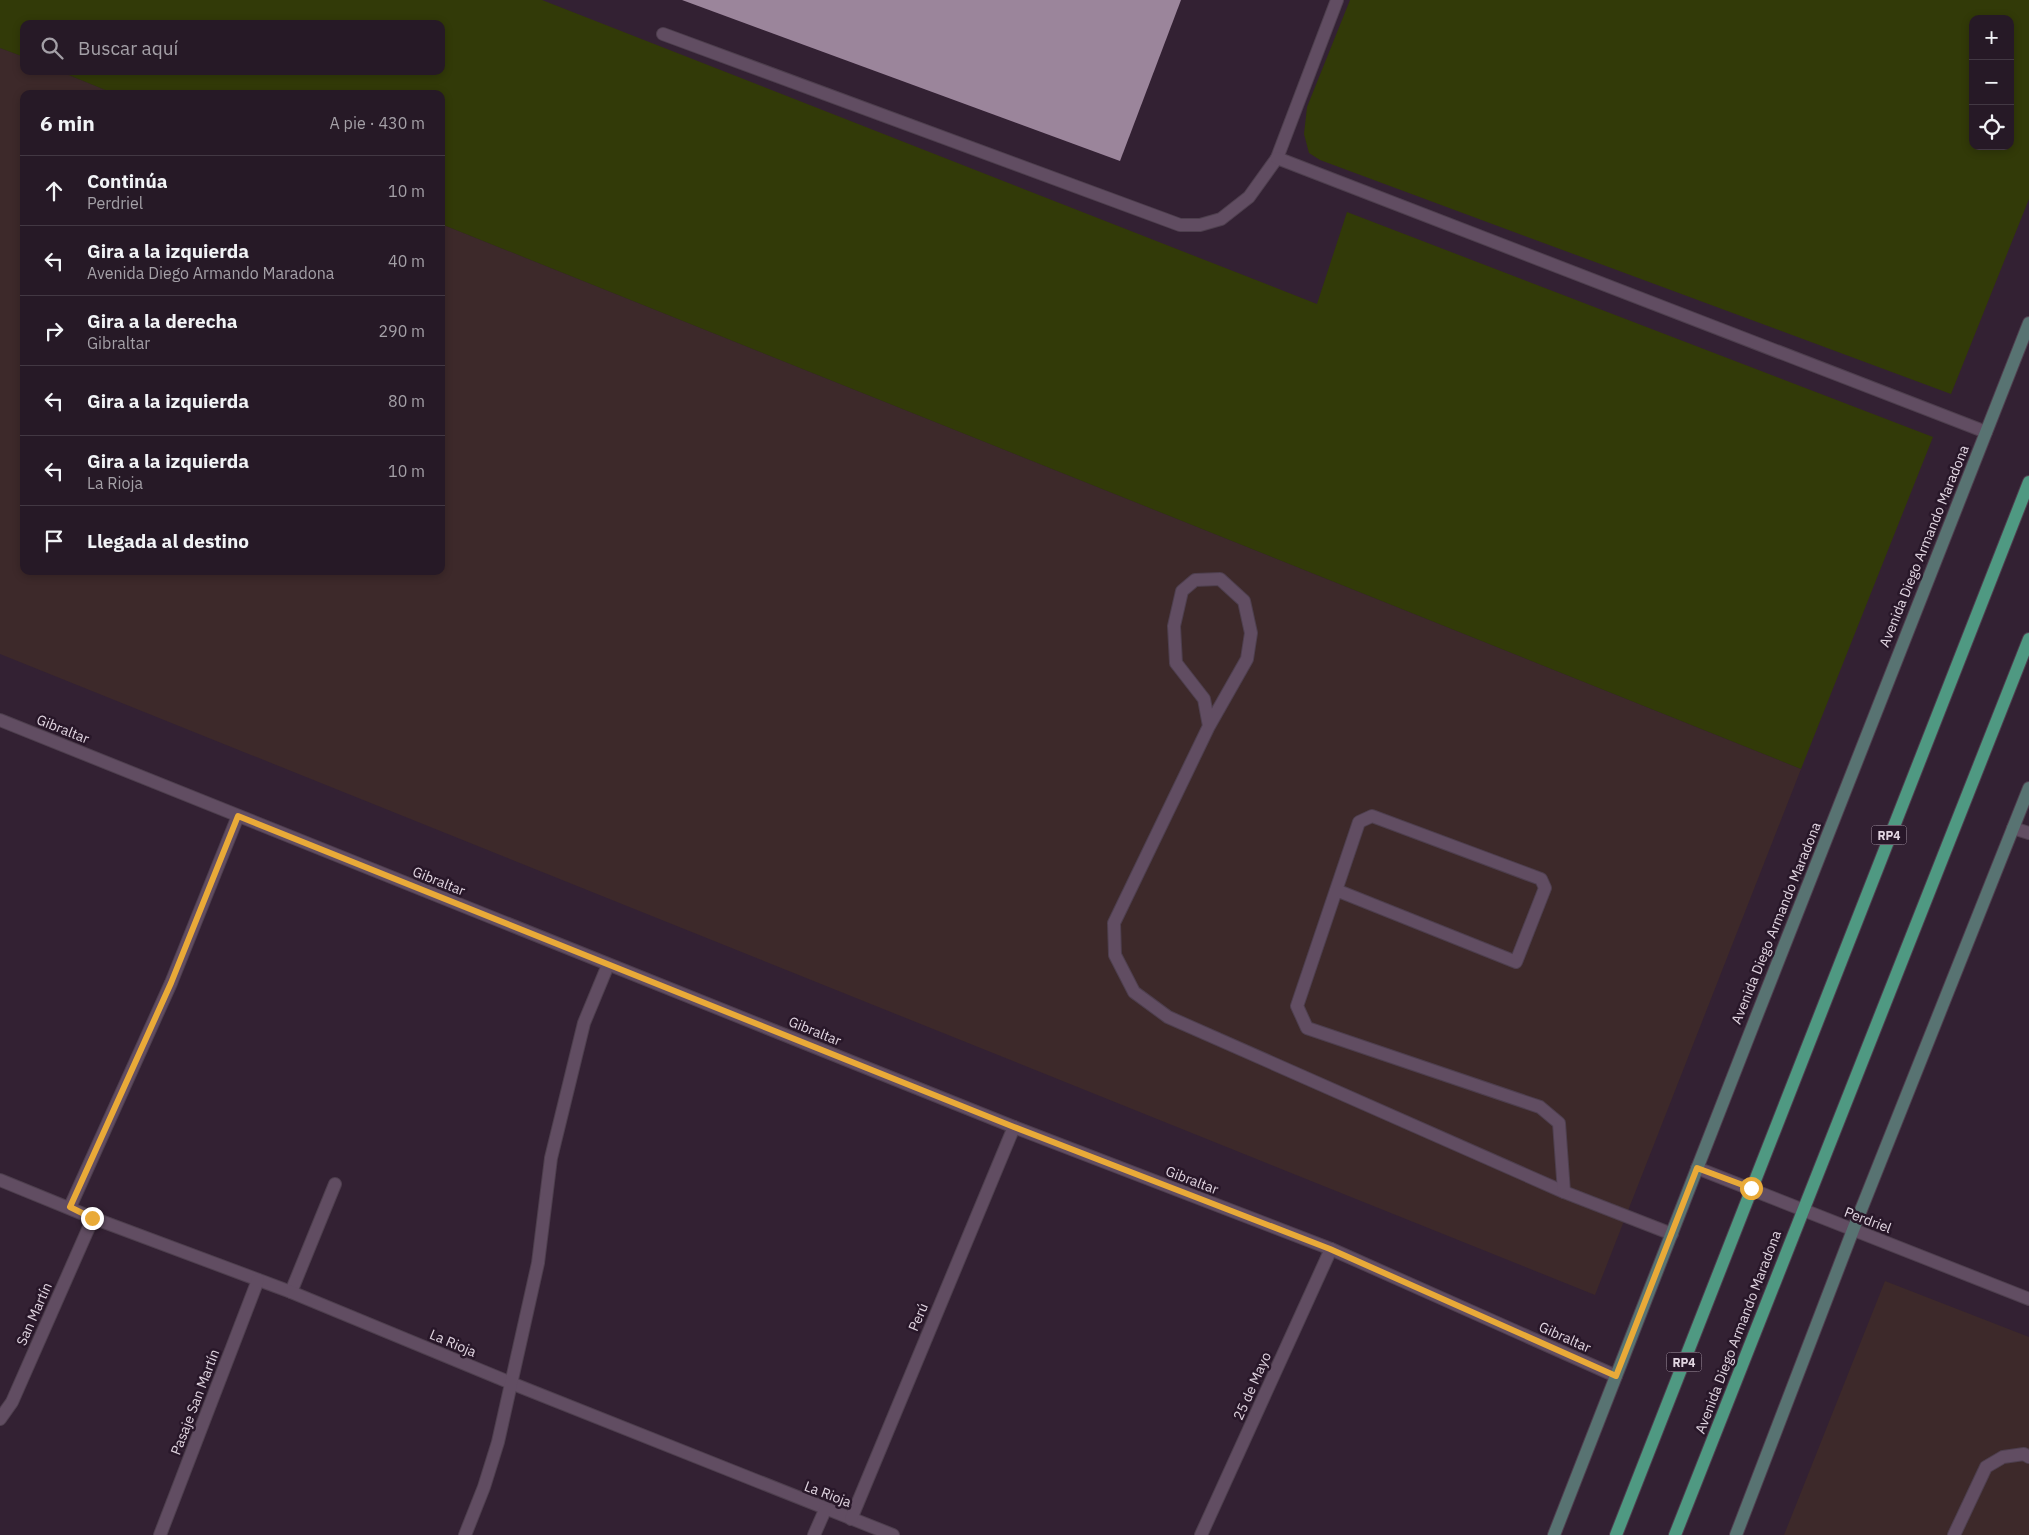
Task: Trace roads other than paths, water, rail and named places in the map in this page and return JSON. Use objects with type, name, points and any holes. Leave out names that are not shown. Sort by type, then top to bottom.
[{"type":"main road","name":"RP4","points":[[1616,1535],[2029,482]]},
{"type":"main road","name":"Avenida Diego Armando Maradona","points":[[1675,1535],[2029,639]]},
{"type":"street","points":[[663,34],[1180,225],[1200,225],[1221,219],[1249,197],[1277,158],[1336,0]]},
{"type":"street","points":[[1277,158],[1986,432]]},
{"type":"street","name":"Avenida Diego Armando Maradona","points":[[1556,1534],[1697,1168],[2029,323]]},
{"type":"street","points":[[1209,726],[1204,699],[1176,663],[1174,626],[1182,591],[1195,580],[1220,579],[1244,601],[1251,633],[1246,659],[1209,726],[1114,923],[1114,955],[1134,992],[1168,1017],[1564,1192],[1672,1234]]},
{"type":"street","name":"Gibraltar","points":[[0,720],[1014,1127],[1330,1249],[1616,1376]]},
{"type":"street","points":[[1736,1535],[1853,1230],[2029,788]]},
{"type":"street","points":[[70,1207],[171,983],[238,816]]},
{"type":"street","points":[[1336,890],[1516,962],[1545,888],[1541,879],[1372,816],[1359,822],[1336,890],[1297,1006],[1307,1028],[1540,1107],[1559,1122],[1564,1192]]},
{"type":"street","points":[[2013,828],[2029,833]]},
{"type":"street","points":[[465,1535],[498,1442],[538,1263],[551,1158],[584,1023],[608,965]]},
{"type":"street","name":"Perú","points":[[851,1519],[1014,1127]]},
{"type":"street","name":"Perdriel","points":[[1697,1168],[2029,1299]]},
{"type":"street","name":"La Rioja","points":[[0,1180],[70,1207],[92,1218],[290,1292],[825,1510],[893,1535]]},
{"type":"street","points":[[290,1292],[335,1184]]},
{"type":"street","name":"San Martín","points":[[0,1419],[12,1402],[92,1218]]},
{"type":"street","name":"25 de Mayo","points":[[1201,1535],[1330,1249]]},
{"type":"street","name":"Pasaje San Martín","points":[[160,1535],[258,1280]]},
{"type":"street","points":[[1954,1535],[1986,1467],[2003,1456],[2024,1454],[2029,1456]]},
{"type":"street","points":[[814,1535],[825,1510]]}]
